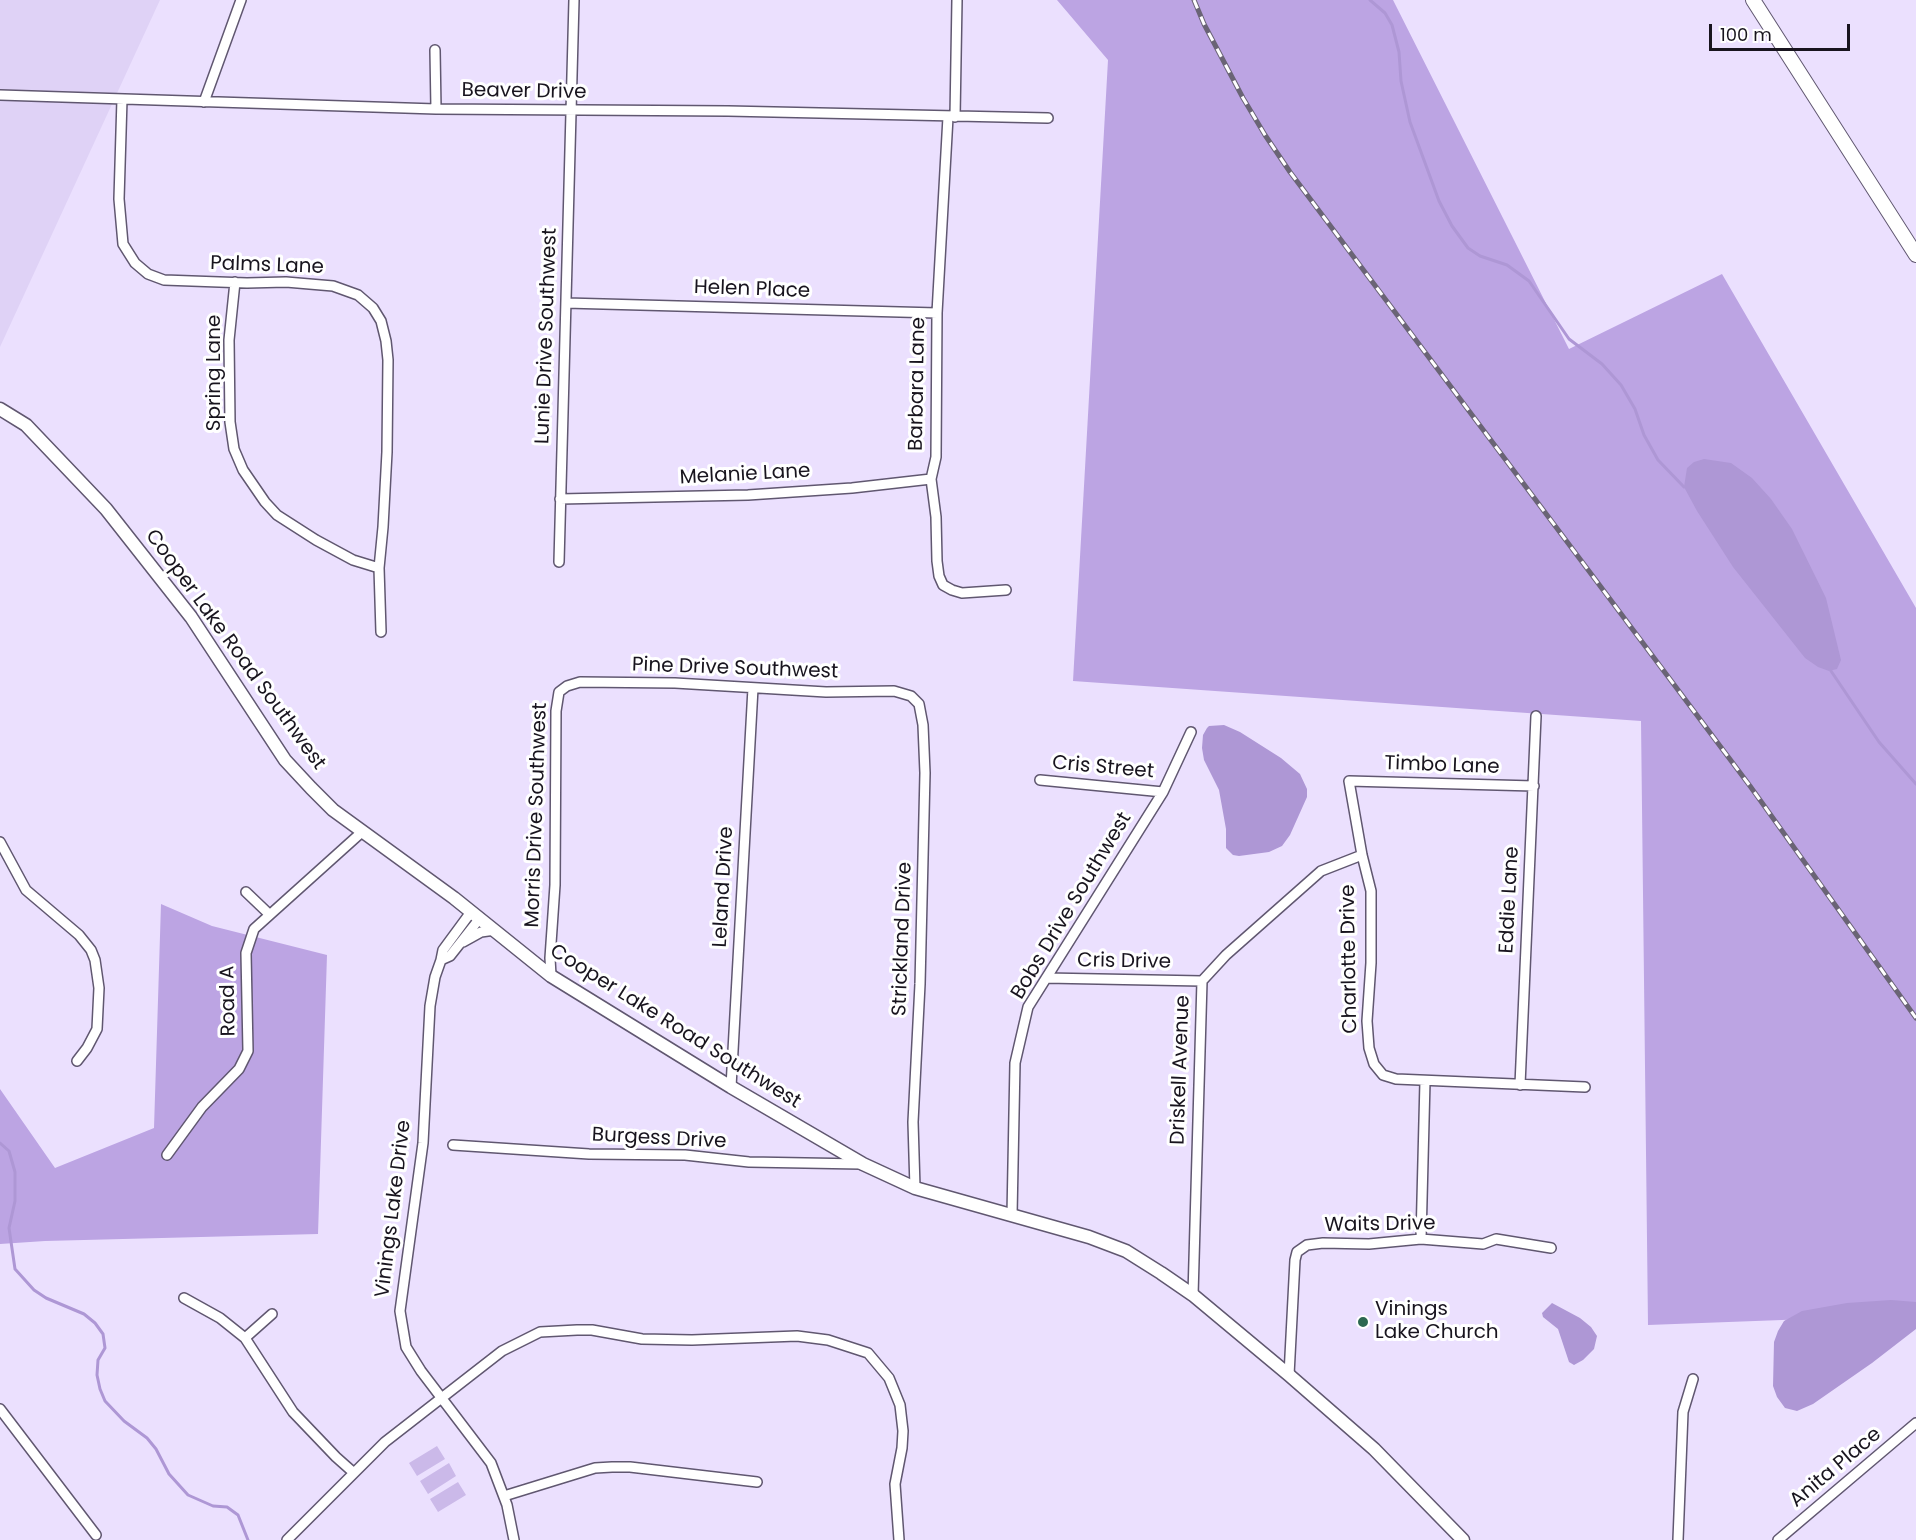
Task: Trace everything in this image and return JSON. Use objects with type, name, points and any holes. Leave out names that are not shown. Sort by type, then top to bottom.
[{"type":"main road","points":[[1753,0],[1916,255]]},
{"type":"street","points":[[204,102],[241,0]]},
{"type":"street","name":"Lunie Drive Southwest","points":[[559,562],[574,0]]},
{"type":"street","name":"Barbara Lane","points":[[957,0],[952,117],[937,313],[936,457],[931,479],[936,517],[937,561],[943,585],[952,590],[962,593],[1006,590]]},
{"type":"street","points":[[435,50],[436,109]]},
{"type":"street","name":"Beaver Drive","points":[[0,95],[436,109],[728,111],[1048,118]]},
{"type":"street","name":"Palms Lane","points":[[122,99],[119,199],[123,244],[135,263],[148,274],[164,280],[286,282],[333,286],[358,295],[374,308],[381,321],[388,360],[387,452],[380,568],[381,632]]},
{"type":"street","name":"Spring Lane","points":[[235,282],[229,340],[230,422],[234,449],[243,470],[277,515],[353,560],[380,568]]},
{"type":"street","name":"Helen Place","points":[[566,303],[937,313]]},
{"type":"street","name":"Cooper Lake Road Southwest","points":[[0,409],[26,425],[106,509],[191,617],[285,760],[333,810],[495,930],[552,976],[731,1087],[863,1164],[915,1188],[1089,1237],[1126,1251],[1161,1273],[1193,1295],[1374,1449],[1463,1540]]},
{"type":"street","name":"Melanie Lane","points":[[560,499],[748,495],[852,488],[931,479]]},
{"type":"street","name":"Pine Drive Southwest","points":[[559,692],[579,682],[675,683],[826,692],[894,691],[911,696]]},
{"type":"street","name":"Leland Drive","points":[[731,1087],[753,688]]},
{"type":"street","name":"Morris Drive Southwest","points":[[552,976],[550,958],[555,885],[556,711],[559,692]]},
{"type":"street","name":"Strickland Drive","points":[[911,696],[919,704],[923,725],[925,773],[920,984],[913,1122],[915,1188]]},
{"type":"street","name":"Eddie Lane","points":[[1520,1085],[1536,716]]},
{"type":"street","name":"Bobs Drive Southwest","points":[[1012,1215],[1015,1063],[1028,1007],[1163,792],[1191,732]]},
{"type":"street","name":"Cris Street","points":[[1040,780],[1163,792]]},
{"type":"street","name":"Timbo Lane","points":[[1349,781],[1534,786]]},
{"type":"street","name":"Charlotte Drive","points":[[1349,781],[1371,891],[1371,963],[1367,1021],[1369,1048],[1374,1064],[1383,1074],[1396,1079],[1585,1087]]},
{"type":"street","name":"Road A","points":[[167,1155],[202,1107],[239,1069],[248,1051],[246,953],[254,929],[363,831]]},
{"type":"street","points":[[0,842],[26,890],[79,935],[91,950],[95,960],[99,988],[97,1029],[77,1061]]},
{"type":"street","name":"Driskell Avenue","points":[[1193,1295],[1202,981],[1226,955],[1321,871],[1362,855]]},
{"type":"street","points":[[246,892],[269,914]]},
{"type":"street","points":[[441,960],[450,956],[459,945],[475,915]]},
{"type":"street","name":"Vinings Lake Drive","points":[[475,915],[443,950],[435,977],[430,1006],[423,1143],[400,1311],[406,1347],[491,1463],[504,1496],[514,1540]]},
{"type":"street","points":[[459,945],[481,932],[495,930]]},
{"type":"street","name":"Cris Drive","points":[[1046,978],[1202,981]]},
{"type":"street","points":[[1421,1239],[1425,1082]]},
{"type":"street","name":"Burgess Drive","points":[[453,1144],[589,1154],[685,1155],[749,1162],[863,1164]]},
{"type":"street","name":"Waits Drive","points":[[1288,1374],[1293,1268],[1297,1252],[1307,1245],[1369,1244],[1421,1239],[1483,1244],[1496,1239],[1551,1248]]},
{"type":"street","points":[[184,1298],[220,1318],[245,1338],[293,1412],[354,1473]]},
{"type":"street","points":[[245,1338],[272,1314]]},
{"type":"street","points":[[287,1540],[385,1442],[502,1351],[540,1332],[592,1330],[642,1339],[692,1340],[797,1336],[828,1340],[868,1353],[889,1378],[900,1405],[902,1448],[895,1484],[899,1540]]},
{"type":"street","points":[[1678,1540],[1683,1412],[1693,1380]]},
{"type":"street","points":[[0,1409],[96,1534]]},
{"type":"street","name":"Anita Place","points":[[1778,1540],[1916,1423]]},
{"type":"street","points":[[504,1496],[595,1468],[612,1467],[630,1467],[757,1482]]},
{"type":"shaded area","points":[[0,0],[160,0],[0,347]]},
{"type":"shaded area","points":[[1057,0],[1393,0],[1569,349],[1722,274],[1916,608],[1916,1315],[1648,1325],[1641,721],[1073,681],[1108,60]]},
{"type":"shaded area","points":[[1704,459],[1731,463],[1752,478],[1771,499],[1792,529],[1826,598],[1841,660],[1837,669],[1829,671],[1805,658],[1733,567],[1697,511],[1684,487],[1687,468],[1694,462]]},
{"type":"shaded area","points":[[1224,725],[1240,732],[1281,758],[1300,774],[1307,789],[1307,797],[1290,835],[1282,846],[1269,852],[1239,856],[1233,855],[1226,848],[1226,829],[1219,790],[1204,760],[1202,748],[1203,735],[1207,728]]},
{"type":"shaded area","points":[[161,904],[212,926],[327,955],[318,1234],[0,1244],[0,1089],[55,1168],[154,1128]]},
{"type":"shaded area","points":[[1891,1300],[1916,1302],[1916,1329],[1813,1404],[1797,1411],[1785,1408],[1773,1386],[1774,1342],[1784,1321],[1802,1311],[1847,1303]]},
{"type":"shaded area","points":[[1552,1303],[1580,1318],[1591,1327],[1597,1336],[1594,1349],[1574,1365],[1569,1362],[1558,1329],[1543,1317],[1542,1313]]},
{"type":"shaded area","points":[[437,1446],[445,1459],[417,1476],[409,1463]]},
{"type":"shaded area","points":[[449,1463],[456,1476],[428,1494],[420,1481]]},
{"type":"shaded area","points":[[458,1482],[466,1495],[438,1512],[430,1499]]},
{"type":"waterway","points":[[1370,0],[1385,13],[1392,25],[1399,52],[1401,81],[1410,122],[1439,201],[1452,226],[1468,248],[1480,256],[1507,265],[1529,281],[1569,339],[1602,364],[1621,385],[1635,409],[1644,435],[1658,460],[1684,487]]},
{"type":"waterway","points":[[1831,671],[1879,742],[1916,784]]},
{"type":"waterway","points":[[0,1143],[9,1151],[15,1172],[15,1201],[9,1228],[15,1269],[34,1290],[46,1298],[84,1314],[95,1323],[103,1334],[105,1348],[98,1360],[97,1375],[105,1401],[124,1421],[147,1438],[156,1449],[169,1474],[188,1495],[213,1506],[227,1507],[238,1515],[248,1540]]},
{"type":"railway","points":[[1194,0],[1243,98],[1290,172],[1750,786],[1916,1018]]},
{"type":"place","name":"Vinings Lake Church","points":[[1363,1322]]}]
